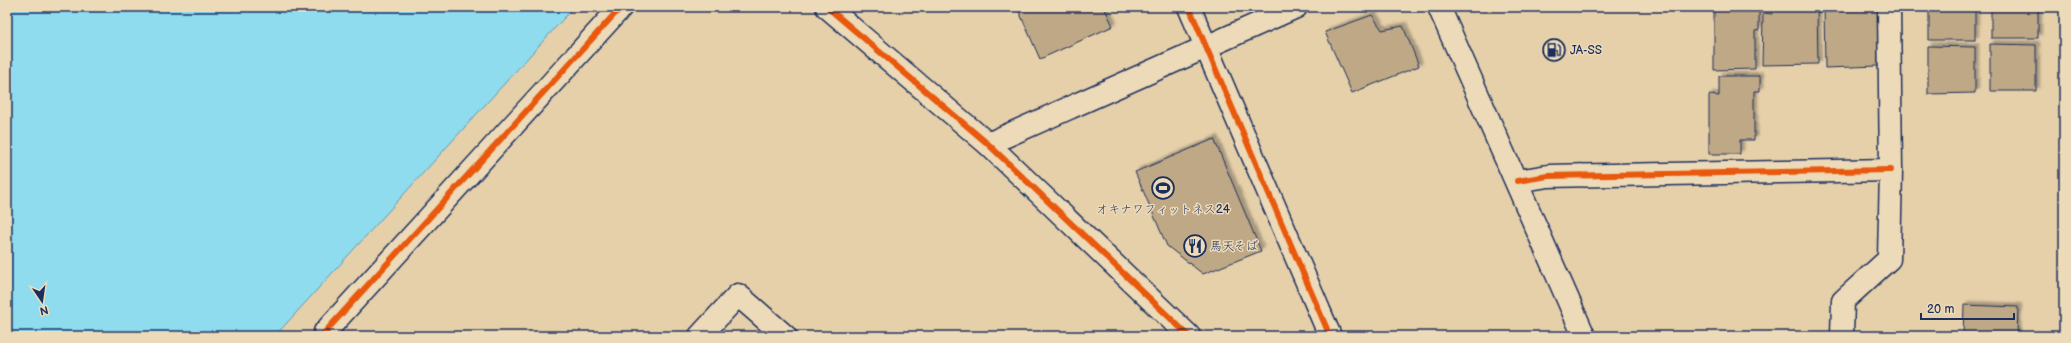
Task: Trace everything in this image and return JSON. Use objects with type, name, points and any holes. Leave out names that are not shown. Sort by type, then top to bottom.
[{"type":"street","points":[[329,336],[325,332],[621,7]]},
{"type":"street","points":[[827,7],[988,144],[1189,336]]},
{"type":"street","points":[[1189,7],[1330,336]]},
{"type":"street","points":[[988,144],[1296,7]]},
{"type":"street","points":[[1439,7],[1517,181],[1584,336]]},
{"type":"street","points":[[1842,336],[1843,301],[1889,260],[1891,170],[1889,7]]},
{"type":"street","points":[[1517,181],[1548,176],[1891,170]]},
{"type":"street","points":[[700,336],[738,295],[785,336]]},
{"type":"water","points":[[7,7],[574,7],[275,336],[7,336]]},
{"type":"building","points":[[1017,7],[1104,7],[1113,26],[1040,59]]},
{"type":"building","points":[[1714,7],[1759,7],[1759,30],[1755,31],[1755,69],[1714,70]]},
{"type":"building","points":[[1788,7],[1817,7],[1818,64],[1762,65],[1763,13],[1772,14],[1773,9]]},
{"type":"building","points":[[1824,7],[1878,7],[1878,66],[1825,68]]},
{"type":"building","points":[[1929,7],[1975,7],[1975,40],[1929,40]]},
{"type":"building","points":[[1991,7],[2038,7],[2038,38],[1991,38]]},
{"type":"building","points":[[1372,15],[1382,30],[1403,26],[1419,66],[1352,93],[1325,32]]},
{"type":"building","points":[[1990,44],[2036,45],[2036,91],[1990,91]]},
{"type":"building","points":[[1928,46],[1975,47],[1975,93],[1928,94]]},
{"type":"building","points":[[1719,76],[1760,76],[1760,91],[1754,91],[1754,140],[1740,140],[1740,154],[1709,154],[1709,95],[1719,96]]},
{"type":"building","points":[[1214,139],[1261,251],[1203,274],[1167,246],[1135,172]]},
{"type":"building","points":[[1964,305],[2018,307],[2017,336],[1963,336]]},
{"type":"cycle path","points":[[329,336],[325,332],[621,7]]},
{"type":"cycle path","points":[[827,7],[988,144],[1189,336]]},
{"type":"cycle path","points":[[1189,7],[1330,336]]},
{"type":"cycle path","points":[[1517,181],[1548,176],[1891,170]]},
{"type":"place","name":"JA-SS","points":[[1554,50]]},
{"type":"place","name":"オキナワフィットネス24","points":[[1163,188]]},
{"type":"place","name":"馬天そば","points":[[1195,246]]}]
